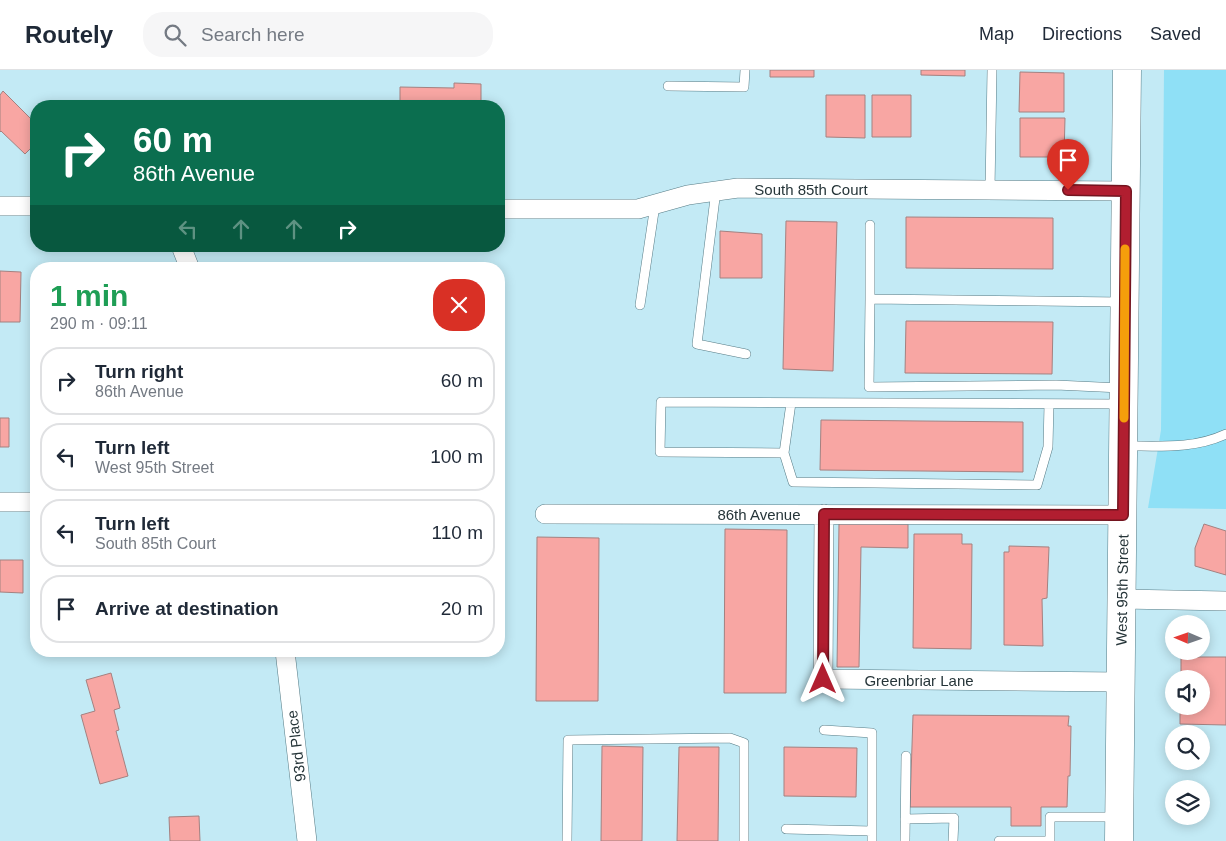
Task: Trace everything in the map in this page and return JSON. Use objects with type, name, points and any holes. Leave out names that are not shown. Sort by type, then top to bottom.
[{"type":"main road","name":"West 95th Street","points":[[1119,829],[1127,70]]},
{"type":"street","name":"South 85th Court","points":[[505,209],[630,210],[688,195],[738,188],[1126,191]]},
{"type":"street","points":[[0,206],[30,206]]},
{"type":"street","points":[[0,502],[30,502]]},
{"type":"street","name":"86th Avenue","points":[[545,514],[1123,515]]},
{"type":"street","name":"Greenbriar Lane","points":[[824,514],[823,679],[1121,682]]},
{"type":"street","points":[[1122,599],[1226,601]]},
{"type":"street","name":"93rd Place","points":[[286,657],[307,841]]},
{"type":"lane","points":[[668,86],[744,87],[745,70]]},
{"type":"lane","points":[[990,190],[992,70]]},
{"type":"lane","points":[[716,190],[697,344],[746,354]]},
{"type":"lane","points":[[640,304],[655,205]]},
{"type":"lane","points":[[870,225],[869,387],[1056,385],[1124,396]]},
{"type":"lane","points":[[870,299],[1125,302]]},
{"type":"lane","points":[[784,453],[660,452],[661,402],[1049,404],[1124,396]]},
{"type":"lane","points":[[791,403],[784,453],[793,482],[1036,485],[1048,448],[1049,404]]},
{"type":"lane","points":[[1124,446],[1184,446],[1202,443],[1226,434]]},
{"type":"lane","points":[[786,829],[872,836],[872,733],[824,730]]},
{"type":"lane","points":[[567,841],[568,740],[730,738],[744,743],[744,841]]},
{"type":"lane","points":[[905,841],[906,756]]},
{"type":"lane","points":[[999,841],[1050,841],[1050,817],[1119,829]]},
{"type":"lane","points":[[905,819],[954,818],[953,841]]},
{"type":"shaded area","points":[[1164,70],[1226,70],[1226,509],[1148,508],[1161,430]]},
{"type":"building","points":[[770,70],[814,70],[814,77],[770,77]]},
{"type":"building","points":[[921,70],[965,70],[965,76],[921,75]]},
{"type":"building","points":[[1020,72],[1064,73],[1064,112],[1019,112]]},
{"type":"building","points":[[454,83],[481,84],[481,100],[400,100],[400,87],[454,88]]},
{"type":"building","points":[[3,91],[30,118],[30,149],[25,154],[0,132],[0,95]]},
{"type":"building","points":[[826,95],[865,95],[865,138],[826,137]]},
{"type":"building","points":[[872,95],[911,95],[911,137],[872,137]]},
{"type":"building","points":[[1020,118],[1065,118],[1064,157],[1020,157]]},
{"type":"building","points":[[906,217],[1053,218],[1053,269],[906,268]]},
{"type":"building","points":[[786,221],[837,222],[833,371],[783,369]]},
{"type":"building","points":[[720,231],[762,234],[762,278],[720,278]]},
{"type":"building","points":[[0,271],[21,272],[20,322],[0,322]]},
{"type":"building","points":[[906,321],[1053,322],[1052,374],[905,373]]},
{"type":"building","points":[[0,418],[9,418],[9,447],[0,447]]},
{"type":"building","points":[[821,420],[1023,422],[1023,472],[820,470]]},
{"type":"building","points":[[839,523],[908,524],[908,548],[861,547],[859,667],[837,667]]},
{"type":"building","points":[[1204,524],[1226,531],[1226,575],[1195,566],[1195,548]]},
{"type":"building","points":[[725,529],[787,530],[786,693],[724,693]]},
{"type":"building","points":[[914,534],[962,534],[962,544],[972,544],[971,649],[913,648]]},
{"type":"building","points":[[537,537],[599,538],[598,701],[536,701]]},
{"type":"building","points":[[1009,546],[1049,547],[1047,598],[1042,599],[1043,646],[1004,645],[1004,552],[1009,552]]},
{"type":"building","points":[[0,560],[23,560],[23,593],[0,592]]},
{"type":"building","points":[[1210,657],[1226,657],[1226,725],[1180,724],[1180,715],[1210,715],[1210,670],[1181,670],[1181,660],[1210,660]]},
{"type":"building","points":[[111,673],[120,708],[114,710],[119,730],[116,731],[128,776],[100,784],[81,715],[95,711],[86,680]]},
{"type":"building","points":[[913,715],[1069,716],[1068,726],[1071,726],[1070,776],[1068,776],[1067,807],[1041,807],[1041,826],[1011,826],[1011,807],[910,807]]},
{"type":"building","points":[[602,746],[643,747],[642,841],[601,841]]},
{"type":"building","points":[[679,747],[719,747],[718,841],[677,841]]},
{"type":"building","points":[[784,747],[857,748],[856,797],[784,796]]},
{"type":"building","points":[[199,816],[200,841],[170,841],[169,817]]},
{"type":"slow traffic","points":[[1124,418],[1125,249]]},
{"type":"route","points":[[823,679],[824,514],[1123,515],[1126,191],[1068,190]]}]
